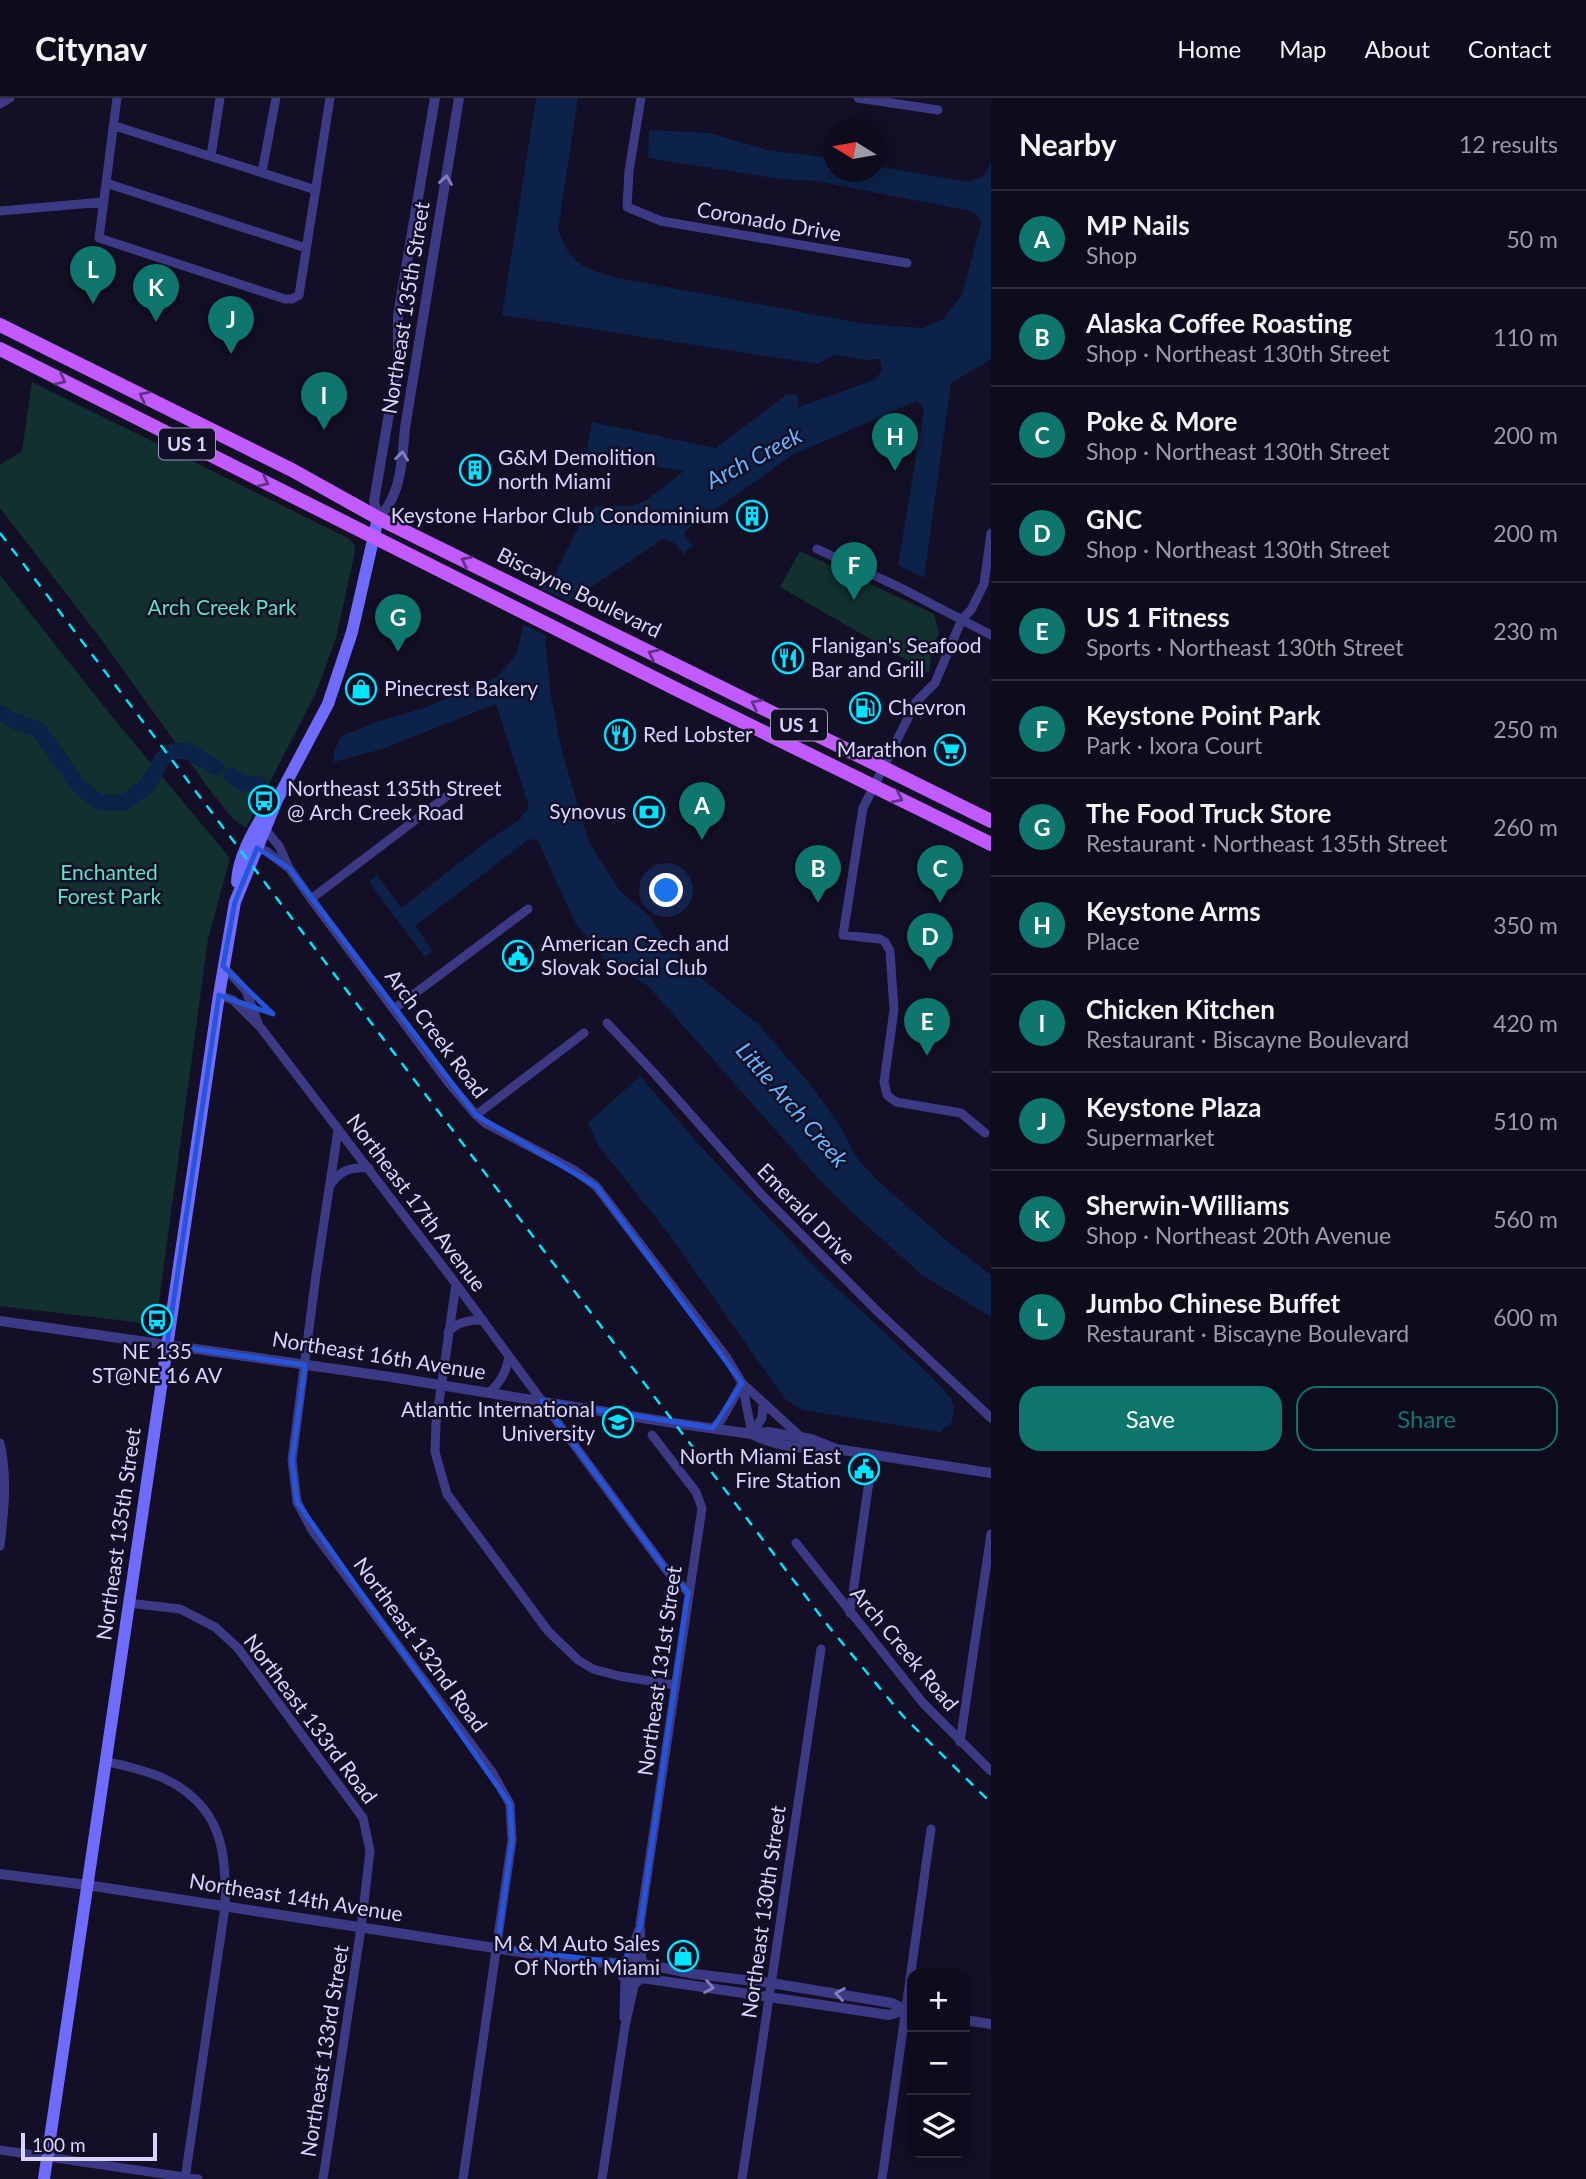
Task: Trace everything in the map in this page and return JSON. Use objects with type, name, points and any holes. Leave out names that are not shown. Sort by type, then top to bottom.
[{"type":"main road","name":"Biscayne Boulevard","points":[[1,328],[292,470],[378,518],[991,821]]},
{"type":"main road","name":"Biscayne Boulevard","points":[[0,349],[991,844]]},
{"type":"main road","points":[[176,438],[185,417]]},
{"type":"main road","name":"Northeast 135th Street","points":[[237,896],[277,800],[328,704],[352,632],[378,518]]},
{"type":"main road","name":"Northeast 135th Street","points":[[44,2179],[223,966],[237,896],[238,872],[256,827],[272,803],[277,800]]},
{"type":"street","points":[[0,104],[10,98]]},
{"type":"street","points":[[211,156],[219,98]]},
{"type":"street","points":[[262,172],[276,98]]},
{"type":"street","points":[[119,99],[99,238],[285,299],[292,299],[299,295],[330,98]]},
{"type":"street","name":"Northeast 135th Street","points":[[435,98],[398,315],[398,361],[374,501],[378,518],[388,509],[398,482],[459,98]]},
{"type":"street","name":"Coronado Drive","points":[[641,98],[629,171],[627,207],[661,222],[907,263]]},
{"type":"street","points":[[858,98],[938,110]]},
{"type":"street","points":[[115,126],[316,190]]},
{"type":"street","points":[[106,183],[306,248]]},
{"type":"street","points":[[0,211],[104,202]]},
{"type":"street","points":[[985,1133],[961,1113],[896,1102],[887,1095],[884,1082],[894,1010],[890,951],[880,939],[843,935],[863,808],[916,702],[935,683],[962,619],[971,610],[984,584],[991,533]]},
{"type":"street","points":[[817,548],[991,635]]},
{"type":"street","points":[[311,899],[451,793]]},
{"type":"street","name":"Arch Creek Road","points":[[265,829],[279,846],[289,867],[311,899],[448,1082],[476,1115],[485,1123],[574,1170],[596,1186],[727,1358],[742,1383],[752,1434]]},
{"type":"street","name":"Arch Creek Road","points":[[257,848],[289,867]]},
{"type":"street","points":[[394,1009],[528,909]]},
{"type":"street","name":"Northeast 17th Avenue","points":[[223,966],[246,991],[260,1027]]},
{"type":"street","name":"Northeast 17th Avenue","points":[[219,995],[233,1000],[260,1027],[483,1320],[667,1571],[688,1592]]},
{"type":"street","name":"Emerald Drive","points":[[607,1023],[761,1194],[877,1311],[991,1419]]},
{"type":"street","points":[[476,1115],[584,1033]]},
{"type":"street","name":"Northeast 132nd Road","points":[[338,1130],[292,1460],[297,1502],[312,1530],[492,1772],[510,1804],[512,1840],[463,2179]]},
{"type":"street","points":[[329,1186],[343,1171],[353,1167],[369,1168]]},
{"type":"street","points":[[456,1284],[440,1384],[435,1452],[447,1494],[548,1631],[578,1660],[593,1669],[619,1676],[676,1685]]},
{"type":"street","points":[[448,1332],[464,1322],[483,1320]]},
{"type":"street","name":"Northeast 16th Avenue","points":[[0,1321],[190,1346],[752,1434],[768,1432],[836,1448],[991,1473]]},
{"type":"street","points":[[489,1393],[500,1383],[509,1356]]},
{"type":"street","points":[[713,1428],[737,1396],[742,1383]]},
{"type":"street","name":"Arch Creek Road","points":[[742,1383],[802,1438]]},
{"type":"street","points":[[752,1434],[762,1418],[763,1404]]},
{"type":"street","name":"Northeast 16th Avenue","points":[[752,1434],[767,1442],[810,1449],[836,1448]]},
{"type":"street","name":"Northeast 131st Street","points":[[625,2026],[625,1969],[640,1927],[702,1508],[696,1492],[652,1435]]},
{"type":"street","points":[[0,1443],[4,1458],[5,1494],[0,1546]]},
{"type":"street","points":[[850,1613],[873,1454]]},
{"type":"street","points":[[960,1742],[991,1534]]},
{"type":"street","name":"Arch Creek Road","points":[[796,1543],[923,1703],[991,1771]]},
{"type":"street","name":"Northeast 133rd Road","points":[[128,1603],[180,1609],[215,1627],[238,1648],[363,1818],[370,1851],[361,1928]]},
{"type":"street","name":"Northeast 130th Street","points":[[742,2179],[821,1649]]},
{"type":"street","points":[[105,1761],[161,1777],[183,1789],[206,1811],[222,1844],[226,1875],[225,1907],[185,2178]]},
{"type":"street","points":[[914,1969],[931,1829]]},
{"type":"street","name":"Northeast 14th Avenue","points":[[0,1874],[87,1885],[625,1969]]},
{"type":"street","name":"Northeast 131st Street","points":[[640,1927],[643,1963]]},
{"type":"street","name":"Northeast 133rd Street","points":[[323,2179],[361,1928]]},
{"type":"street","points":[[907,2010],[892,2003],[771,1983],[707,1976],[643,1963],[635,1958],[625,1969],[640,1979],[889,2015],[907,2011]]},
{"type":"street","points":[[640,1979],[644,1971],[643,1963]]},
{"type":"street","name":"Northeast 131st Street","points":[[603,2179],[625,2026],[633,1991],[640,1979]]},
{"type":"street","points":[[970,2021],[991,2024]]},
{"type":"street","points":[[882,2179],[907,2023]]},
{"type":"street","points":[[0,2150],[198,2179]]},
{"type":"highlighted area","points":[[257,848],[289,868],[476,1115],[596,1186],[742,1383],[713,1428],[542,1401],[667,1571],[688,1592],[640,1927],[623,1963],[497,1948],[512,1840],[510,1804],[297,1502],[292,1460],[305,1365],[167,1345],[219,995],[273,1014],[223,966],[235,902]]},
{"type":"green space","name":"Arch Creek Park","points":[[32,382],[348,538],[354,544],[355,552],[336,638],[316,693],[246,828],[232,818],[206,785],[101,639],[0,508],[0,465],[22,451]]},
{"type":"green space","points":[[800,551],[934,614],[939,634],[932,647],[929,673],[780,587]]},
{"type":"green space","name":"Enchanted Forest Park","points":[[0,575],[110,714],[230,858],[208,939],[158,1309],[155,1323],[151,1324],[0,1306]]},
{"type":"water","name":"Little Arch Creek","points":[[536,98],[578,98],[558,230],[573,258],[587,268],[618,278],[866,324],[923,328],[942,320],[962,295],[981,224],[979,217],[970,211],[816,181],[780,179],[648,158],[649,130],[710,133],[767,150],[823,157],[823,182],[886,182],[886,168],[968,182],[983,176],[991,158],[991,359],[951,383],[924,578],[898,565],[924,409],[917,401],[794,454],[685,531],[684,536],[693,545],[684,554],[674,543],[663,539],[570,601],[545,640],[551,696],[562,752],[589,842],[620,891],[649,916],[666,942],[701,978],[759,1025],[813,1088],[840,1126],[856,1157],[877,1180],[954,1247],[991,1275],[991,1317],[922,1275],[853,1213],[818,1178],[648,986],[606,961],[576,924],[538,841],[529,839],[415,926],[433,951],[425,957],[369,882],[377,875],[401,908],[519,820],[529,807],[496,704],[382,749],[334,762],[334,752],[341,736],[424,708],[497,677],[516,655],[534,584],[555,574],[581,522],[585,524],[595,506],[632,506],[645,501],[684,471],[586,456],[592,422],[716,448],[787,394],[797,395],[797,408],[876,379],[882,370],[880,359],[865,360],[835,355],[817,364],[502,315]]},
{"type":"water","points":[[640,1076],[702,1148],[824,1276],[951,1398],[954,1408],[952,1422],[940,1432],[802,1410],[785,1399],[668,1233],[598,1145],[588,1123]]},
{"type":"pier","points":[[531,584],[570,602],[550,638],[521,623]]},
{"type":"waterway","name":"Arch Creek","points":[[0,713],[39,730],[78,785],[98,802],[123,803],[147,786],[162,759],[173,751],[187,751],[216,767]]},
{"type":"waterway","name":"Arch Creek","points":[[231,775],[243,783],[259,784]]},
{"type":"railway","points":[[0,533],[829,1627],[903,1716],[991,1803]]},
{"type":"place","name":"Jumbo Chinese Buffet","points":[[93,304]]},
{"type":"place","name":"Sherwin-Williams","points":[[156,322]]},
{"type":"place","name":"Keystone Plaza","points":[[231,354]]},
{"type":"place","name":"Chicken Kitchen","points":[[324,430]]},
{"type":"place","name":"G&M Demolition north Miami","points":[[475,470]]},
{"type":"place","name":"Keystone Arms","points":[[895,471]]},
{"type":"place","name":"Keystone Harbor Club Condominium","points":[[752,516]]},
{"type":"place","name":"Keystone Point Park","points":[[854,600]]},
{"type":"place","name":"The Food Truck Store","points":[[398,652]]},
{"type":"place","name":"Flanigan's Seafood Bar and Grill","points":[[788,658]]},
{"type":"place","name":"Pinecrest Bakery","points":[[361,689]]},
{"type":"place","name":"Chevron","points":[[865,708]]},
{"type":"place","name":"Red Lobster","points":[[620,735]]},
{"type":"place","name":"Marathon","points":[[950,750]]},
{"type":"place","name":"Northeast 135th Street @ Arch Creek Road","points":[[264,801]]},
{"type":"place","name":"Synovus","points":[[649,812]]},
{"type":"place","name":"MP Nails","points":[[702,840]]},
{"type":"place","name":"Alaska Coffee Roasting","points":[[818,903]]},
{"type":"place","name":"Poke & More","points":[[940,903]]},
{"type":"place","name":"American Czech and Slovak Social Club","points":[[518,956]]},
{"type":"place","name":"GNC","points":[[930,971]]},
{"type":"place","name":"US 1 Fitness","points":[[927,1056]]},
{"type":"place","name":"NE 135 ST@NE 16 AV","points":[[157,1320]]},
{"type":"place","name":"Atlantic International University","points":[[618,1422]]},
{"type":"place","name":"North Miami East Fire Station","points":[[864,1469]]},
{"type":"place","name":"M & M Auto Sales Of North Miami","points":[[683,1956]]}]
